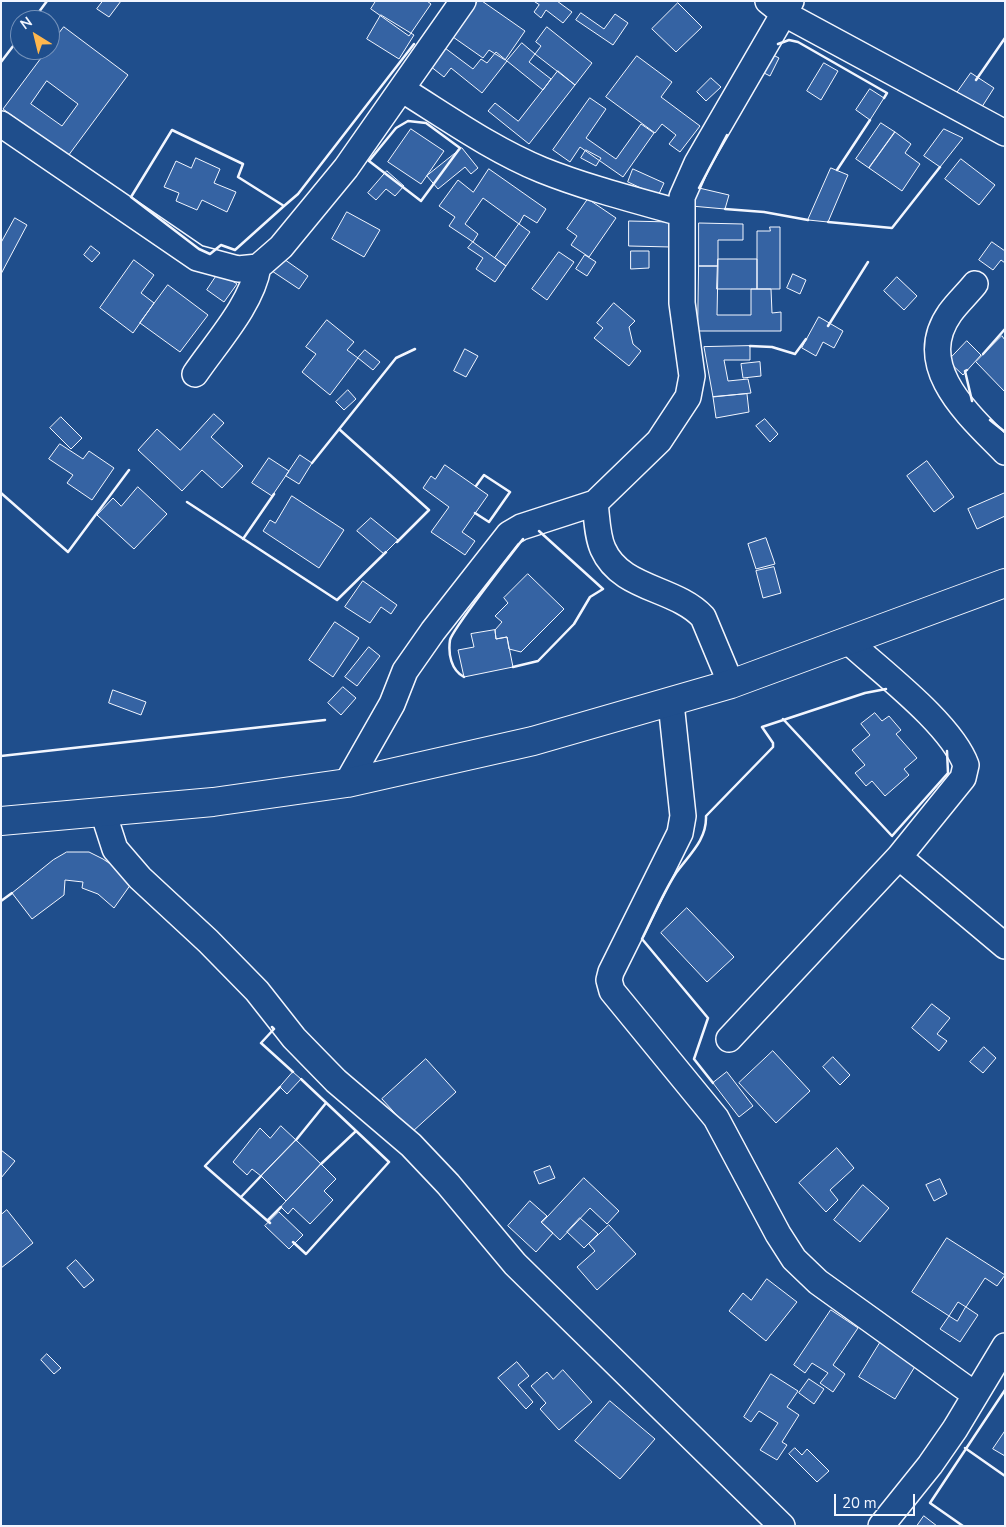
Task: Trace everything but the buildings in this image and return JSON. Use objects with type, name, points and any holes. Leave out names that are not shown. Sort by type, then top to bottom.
[{"type":"main road","points":[[1,821],[213,802],[347,783],[533,741],[671,703],[731,684],[1005,583]]},
{"type":"street","points":[[1,124],[196,258],[238,269],[258,268],[281,248],[346,168],[403,90],[463,1]]},
{"type":"street","points":[[347,783],[392,704],[405,671],[433,630],[509,534],[521,527],[595,503],[659,441],[688,397],[692,376],[682,303],[682,197],[697,163],[781,5],[1005,133]]},
{"type":"street","points":[[403,90],[487,141],[541,169],[589,187],[681,213]]},
{"type":"street","points":[[195,374],[247,301],[256,282],[258,268]]},
{"type":"street","points":[[975,284],[949,314],[940,332],[938,351],[942,374],[952,395],[1005,452]]},
{"type":"street","points":[[595,503],[603,550],[618,571],[640,584],[676,598],[698,612],[703,617],[731,684]]},
{"type":"street","points":[[729,1040],[899,857],[963,778],[966,766],[954,741],[918,704],[849,642]]},
{"type":"street","points":[[671,703],[683,816],[680,832],[611,972],[609,980],[612,991],[716,1118],[778,1234],[794,1259],[818,1282],[974,1394]]},
{"type":"street","points":[[103,812],[115,849],[140,878],[208,941],[257,991],[294,1038],[330,1075],[411,1145],[448,1184],[515,1264],[782,1526]]},
{"type":"street","points":[[899,857],[1005,946]]},
{"type":"street","points":[[881,1526],[930,1465],[955,1430],[974,1394],[1005,1346]]},
{"type":"wall","points":[[40,10],[47,1]]},
{"type":"wall","points":[[976,80],[1005,38]]},
{"type":"wall","points":[[778,44],[789,40],[798,42],[887,93],[884,98]]},
{"type":"wall","points":[[284,206],[298,194],[414,44]]},
{"type":"wall","points":[[1,62],[10,50]]},
{"type":"wall","points":[[837,170],[870,120]]},
{"type":"wall","points":[[408,121],[426,123],[460,148],[421,201],[369,161],[396,128],[408,121]]},
{"type":"wall","points":[[172,130],[243,164],[238,177],[284,206],[235,250],[221,245],[210,254],[199,249],[131,197],[172,130]]},
{"type":"wall","points":[[699,188],[727,135]]},
{"type":"wall","points":[[828,222],[892,228],[940,167]]},
{"type":"wall","points":[[725,209],[764,212],[808,220]]},
{"type":"wall","points":[[828,326],[868,262]]},
{"type":"wall","points":[[983,354],[1005,329]]},
{"type":"wall","points":[[750,346],[772,347],[795,354],[806,339]]},
{"type":"wall","points":[[312,463],[396,358],[415,349]]},
{"type":"wall","points":[[967,370],[965,371],[972,401]]},
{"type":"wall","points":[[990,420],[1005,432]]},
{"type":"wall","points":[[339,429],[429,510],[397,542]]},
{"type":"wall","points":[[1,493],[68,552],[129,470]]},
{"type":"wall","points":[[475,513],[489,522],[510,492],[484,475],[476,486]]},
{"type":"wall","points":[[243,539],[274,494]]},
{"type":"wall","points":[[187,502],[337,600],[386,552]]},
{"type":"wall","points":[[513,667],[538,661],[574,624],[590,597],[603,589],[539,531]]},
{"type":"wall","points":[[464,677],[456,670],[451,661],[450,640],[471,607],[523,539]]},
{"type":"wall","points":[[713,1083],[694,1059],[708,1018],[642,939],[671,881],[700,840],[706,825],[706,816],[773,747],[773,743],[762,727],[865,693],[886,689]]},
{"type":"wall","points":[[783,719],[892,836],[948,773],[947,751]]},
{"type":"wall","points":[[1,756],[325,720]]},
{"type":"wall","points":[[1,901],[12,893]]},
{"type":"wall","points":[[272,1027],[274,1029],[261,1043],[293,1072]]},
{"type":"wall","points":[[293,1242],[306,1254],[389,1162],[301,1079]]},
{"type":"wall","points":[[270,1223],[205,1166],[280,1087]]},
{"type":"wall","points":[[296,1140],[326,1103]]},
{"type":"wall","points":[[321,1164],[356,1131]]},
{"type":"wall","points":[[241,1197],[261,1176]]},
{"type":"wall","points":[[268,1220],[281,1207]]},
{"type":"wall","points":[[963,1526],[930,1503],[1005,1390]]},
{"type":"wall","points":[[965,1448],[1005,1476]]}]
